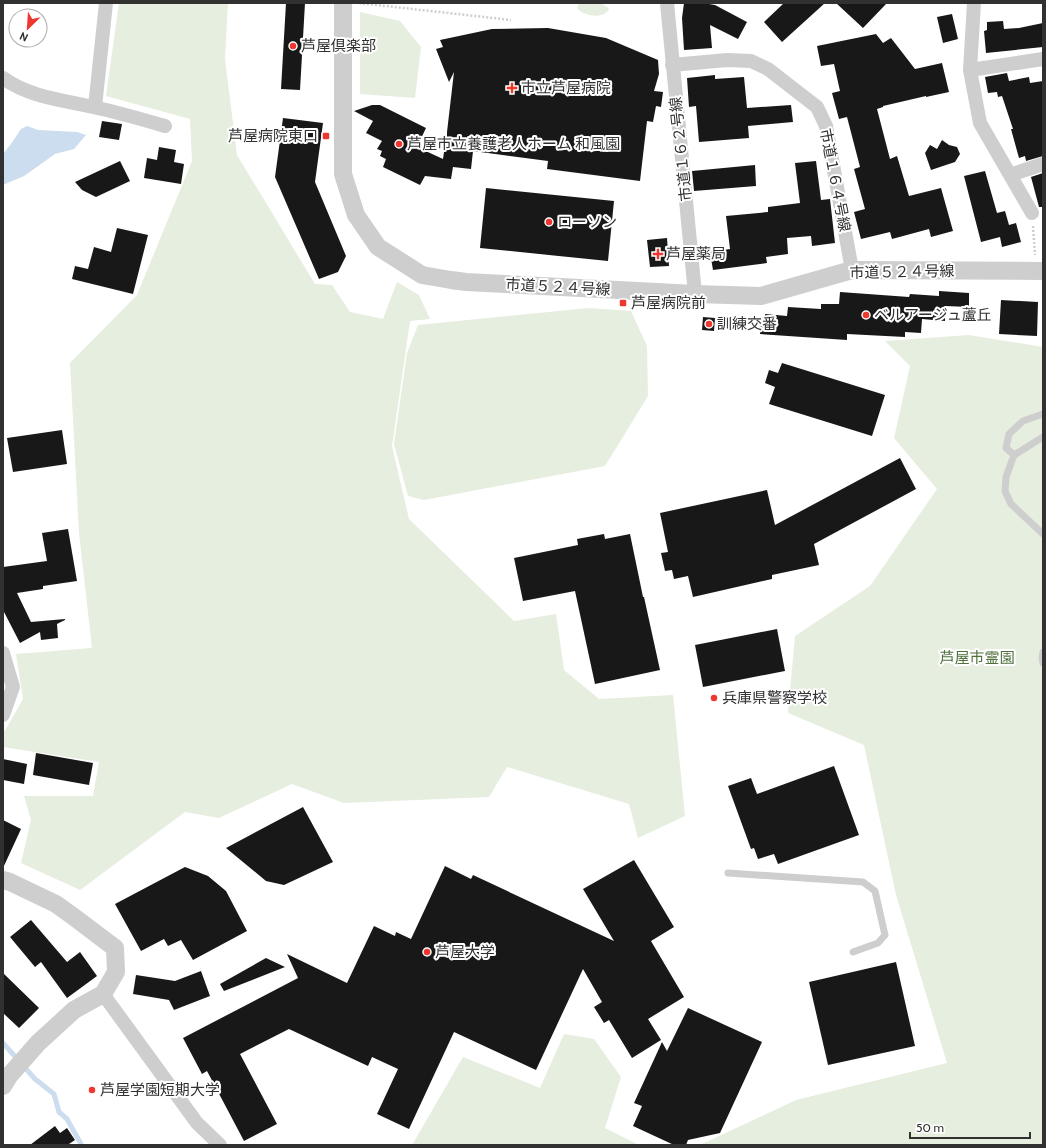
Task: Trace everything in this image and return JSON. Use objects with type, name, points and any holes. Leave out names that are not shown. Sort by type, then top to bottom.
[{"type":"street","points":[[95,107],[106,3]]},
{"type":"street","name":"市道５２４号線","points":[[343,3],[343,174],[356,215],[378,247],[422,275],[474,282],[695,294],[761,296],[852,270],[1043,271]]},
{"type":"street","name":"市道１６２号線","points":[[667,3],[695,294]]},
{"type":"street","points":[[974,3],[970,70],[980,123],[1032,213]]},
{"type":"street","points":[[970,70],[1043,59]]},
{"type":"street","name":"市道１６４号線","points":[[672,65],[727,60],[751,61],[768,69],[817,107],[826,126],[852,270]]},
{"type":"street","points":[[3,78],[34,94],[95,107],[165,126]]},
{"type":"street","points":[[1010,175],[1043,164]]},
{"type":"street","points":[[3,653],[12,687],[3,715]]},
{"type":"street","points":[[3,880],[56,904],[115,948],[116,972],[103,994],[74,1010],[38,1043],[9,1076],[3,1086]]},
{"type":"street","points":[[103,994],[197,1124],[220,1145]]},
{"type":"lane","points":[[1014,455],[1006,448],[1009,434],[1023,421],[1043,414]]},
{"type":"lane","points":[[1043,437],[1014,455],[1006,477],[1005,491],[1011,504],[1043,534]]},
{"type":"lane","points":[[1043,652],[1043,663]]},
{"type":"lane","points":[[728,873],[863,882],[875,891],[885,935],[878,943],[853,952]]},
{"type":"path","points":[[359,3],[511,20]]},
{"type":"path","points":[[1032,213],[1035,254]]},
{"type":"green space","points":[[119,3],[228,3],[225,59],[237,155],[315,284],[332,285],[350,312],[383,319],[397,282],[419,295],[430,319],[410,321],[392,446],[409,519],[514,621],[556,614],[564,670],[599,699],[673,695],[685,816],[638,838],[629,804],[507,767],[489,797],[344,803],[292,784],[219,818],[185,812],[80,890],[21,863],[31,820],[24,796],[93,796],[99,762],[3,747],[3,734],[23,699],[16,654],[92,648],[79,533],[70,363],[137,295],[192,161],[190,119],[106,96]]},
{"type":"green space","points":[[579,4],[600,4],[609,9],[603,15],[588,15],[577,8]]},
{"type":"green space","points":[[360,12],[400,21],[421,47],[415,98],[360,94]]},
{"type":"green space","points":[[589,308],[631,311],[647,346],[648,396],[605,466],[424,500],[408,496],[394,444],[407,353],[418,325]]},
{"type":"green space","name":"芦屋市霊園","points":[[969,335],[1043,347],[1043,1145],[700,1145],[796,1100],[947,1063],[896,895],[864,745],[788,713],[795,636],[870,586],[937,489],[894,438],[910,366],[885,341]]},
{"type":"green space","points":[[564,1034],[594,1039],[621,1077],[605,1128],[639,1145],[412,1145],[463,1057],[540,1088]]},
{"type":"water","points":[[27,126],[38,130],[77,132],[86,135],[74,149],[55,154],[24,176],[3,185],[3,154],[21,129]]},
{"type":"building","name":"芦屋倶楽部","points":[[286,3],[305,3],[300,90],[281,89]]},
{"type":"building","points":[[684,3],[703,3],[715,5],[747,22],[738,39],[710,25],[712,48],[684,50],[682,18]]},
{"type":"building","points":[[784,3],[825,3],[782,42],[764,22]]},
{"type":"building","points":[[836,3],[887,3],[863,28]]},
{"type":"building","points":[[952,14],[958,39],[943,43],[937,17]]},
{"type":"building","points":[[1003,21],[1004,29],[1019,28],[1043,23],[1043,47],[986,53],[984,31],[987,30],[987,22]]},
{"type":"building","points":[[548,28],[606,38],[658,60],[659,74],[654,91],[663,92],[661,107],[656,106],[653,122],[647,121],[640,181],[547,169],[548,161],[473,151],[471,169],[453,167],[451,179],[425,176],[420,185],[383,167],[386,159],[380,156],[382,151],[377,149],[382,141],[366,133],[373,121],[354,111],[372,105],[380,105],[426,128],[417,147],[443,159],[447,138],[454,72],[449,82],[436,49],[443,47],[440,40],[492,29]]},
{"type":"building","points":[[876,34],[883,43],[891,38],[915,69],[942,63],[949,92],[883,106],[877,109],[890,159],[897,156],[909,196],[941,188],[953,231],[931,237],[929,229],[892,239],[890,232],[861,239],[854,212],[865,209],[854,169],[860,167],[847,117],[839,119],[832,93],[840,91],[834,64],[821,66],[817,46]]},
{"type":"building","points":[[1007,73],[1009,81],[1029,77],[1030,83],[1043,81],[1043,156],[1026,161],[1025,156],[1019,158],[1011,129],[1013,129],[1002,96],[998,97],[997,92],[988,93],[985,77]]},
{"type":"building","points":[[715,75],[715,79],[744,77],[747,108],[791,105],[793,122],[748,126],[749,138],[699,142],[696,106],[689,107],[687,78]]},
{"type":"building","points":[[283,118],[323,123],[315,182],[346,256],[338,272],[319,279],[275,177]]},
{"type":"building","points":[[102,121],[122,124],[119,140],[99,137]]},
{"type":"building","points":[[942,140],[949,145],[957,147],[960,154],[955,162],[931,170],[925,153],[930,145],[937,149]]},
{"type":"building","points":[[159,147],[176,150],[174,162],[184,164],[181,184],[144,178],[147,158],[157,160]]},
{"type":"building","points":[[120,161],[130,181],[96,197],[82,190],[75,182]]},
{"type":"building","points":[[816,161],[821,200],[830,199],[835,243],[812,246],[811,236],[787,238],[788,254],[766,257],[767,263],[713,270],[710,252],[730,249],[726,216],[768,212],[768,207],[800,203],[795,163]]},
{"type":"building","points":[[755,165],[756,186],[694,191],[692,171]]},
{"type":"building","points":[[985,171],[997,213],[1005,211],[1009,225],[1016,223],[1021,242],[1002,247],[1000,237],[981,242],[964,176]]},
{"type":"building","points":[[1043,173],[1043,207],[1039,207],[1031,177]]},
{"type":"building","points":[[486,188],[614,201],[608,261],[480,248]]},
{"type":"building","points":[[117,228],[148,235],[133,294],[72,279],[75,266],[88,269],[94,247],[111,252]]},
{"type":"building","points":[[667,238],[669,266],[650,267],[647,240]]},
{"type":"building","name":"ベルアージュ蘆丘","points":[[939,291],[969,293],[969,307],[945,306],[945,321],[922,319],[921,333],[905,332],[905,337],[847,334],[847,340],[760,334],[761,322],[765,322],[765,314],[787,316],[788,307],[821,309],[821,304],[839,304],[840,292],[909,297],[910,294],[939,296]]},
{"type":"building","points":[[1001,300],[1038,302],[1037,336],[999,334]]},
{"type":"building","name":"訓練交番","points":[[703,317],[715,318],[714,331],[702,330]]},
{"type":"building","points":[[782,363],[885,395],[872,436],[769,404],[775,387],[765,383],[769,370],[778,373]]},
{"type":"building","points":[[62,430],[67,464],[13,472],[7,438]]},
{"type":"building","points":[[900,458],[916,489],[814,544],[819,565],[772,575],[772,579],[693,597],[688,576],[674,579],[672,570],[665,571],[661,553],[668,552],[660,513],[767,490],[775,525]]},
{"type":"building","points":[[68,529],[77,581],[43,586],[43,589],[17,593],[31,622],[65,619],[57,624],[58,638],[41,640],[40,632],[20,643],[3,610],[3,567],[47,561],[42,533]]},
{"type":"building","points":[[604,534],[605,539],[630,534],[660,670],[595,684],[575,591],[523,601],[514,558],[578,545],[577,539]]},
{"type":"building","points":[[777,629],[785,671],[703,687],[695,645]]},
{"type":"building","points":[[36,753],[93,763],[89,785],[33,775]]},
{"type":"building","points":[[3,759],[27,764],[24,784],[3,780]]},
{"type":"building","points":[[834,766],[859,835],[778,864],[774,854],[758,859],[754,848],[751,849],[728,786],[751,778],[757,794]]},
{"type":"building","points":[[303,807],[333,862],[284,885],[266,881],[226,848]]},
{"type":"building","points":[[3,820],[21,829],[3,868]]},
{"type":"building","points":[[634,860],[674,927],[651,941],[684,997],[648,1019],[661,1040],[632,1058],[609,1020],[604,1023],[594,1007],[602,1002],[583,969],[536,1070],[454,1032],[409,1129],[377,1114],[398,1069],[372,1057],[368,1066],[289,1029],[240,1054],[277,1124],[244,1141],[207,1071],[202,1074],[183,1038],[298,978],[287,954],[347,983],[374,926],[395,936],[396,932],[411,939],[445,866],[471,879],[473,875],[614,941],[583,889]]},
{"type":"building","points":[[185,867],[208,876],[226,891],[247,931],[193,960],[181,940],[168,946],[164,939],[141,951],[115,904]]},
{"type":"building","points":[[31,920],[67,962],[80,952],[97,976],[67,998],[41,962],[35,967],[10,937]]},
{"type":"building","points":[[266,958],[285,967],[224,991],[220,984]]},
{"type":"building","points":[[896,962],[915,1046],[828,1065],[809,982]]},
{"type":"building","points":[[201,971],[210,996],[174,1010],[169,1000],[133,994],[136,975],[175,981]]},
{"type":"building","points":[[3,973],[39,1008],[19,1028],[3,1013]]},
{"type":"building","points":[[688,1008],[762,1042],[720,1133],[688,1140],[686,1145],[674,1145],[633,1126],[642,1106],[634,1103],[662,1042],[667,1051]]},
{"type":"building","points":[[55,1126],[60,1133],[67,1128],[75,1140],[69,1145],[30,1145]]},
{"type":"waterway","points":[[3,1043],[35,1079],[54,1094],[59,1112],[67,1119],[81,1144]]},
{"type":"place","name":"芦屋倶楽部","points":[[293,46]]},
{"type":"place","name":"市立芦屋病院","points":[[512,88]]},
{"type":"place","name":"芦屋病院東口","points":[[326,136]]},
{"type":"place","name":"芦屋市立養護老人ホーム 和風園","points":[[399,144]]},
{"type":"place","name":"ローソン","points":[[549,222]]},
{"type":"place","name":"芦屋薬局","points":[[658,254]]},
{"type":"place","name":"芦屋病院前","points":[[623,303]]},
{"type":"place","name":"ベルアージュ蘆丘","points":[[866,315]]},
{"type":"place","name":"訓練交番","points":[[709,324]]},
{"type":"place","name":"兵庫県警察学校","points":[[714,698]]},
{"type":"place","name":"芦屋大学","points":[[427,952]]},
{"type":"place","name":"芦屋学園短期大学","points":[[92,1090]]}]
